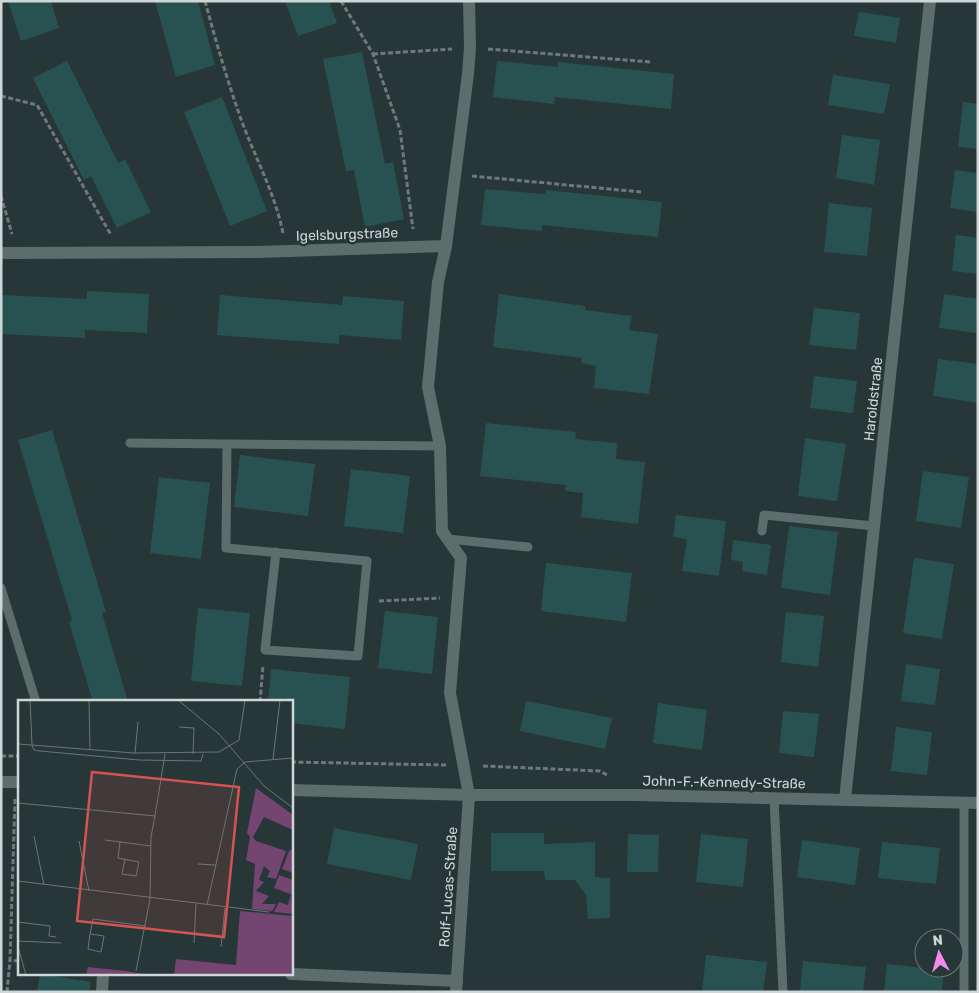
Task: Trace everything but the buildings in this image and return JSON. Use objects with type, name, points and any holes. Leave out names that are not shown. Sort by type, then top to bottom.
[{"type":"street","points":[[469,1],[470,48],[468,74],[446,246],[438,282],[428,387],[440,446],[442,531],[461,558],[450,693],[469,795]]},
{"type":"street","name":"Haroldstraße","points":[[845,799],[930,1]]},
{"type":"street","name":"Igelsburgstraße","points":[[1,254],[287,251],[446,246]]},
{"type":"street","points":[[1,782],[17,782]]},
{"type":"street","name":"John-F.-Kennedy-Straße","points":[[292,790],[469,795],[637,795],[978,803]]},
{"type":"street","name":"Rolf-Lucas-Straße","points":[[292,974],[456,986],[469,795]]},
{"type":"street","points":[[102,992],[103,976]]},
{"type":"lane","points":[[130,443],[440,446]]},
{"type":"lane","points":[[227,444],[226,548],[276,552],[367,560],[358,656],[265,650],[276,552]]},
{"type":"lane","points":[[762,530],[764,515],[874,526]]},
{"type":"lane","points":[[448,539],[528,546]]},
{"type":"lane","points":[[1,588],[35,700]]},
{"type":"lane","points":[[774,798],[783,992]]},
{"type":"lane","points":[[964,803],[964,992]]},
{"type":"path","points":[[205,1],[242,122],[265,177],[280,220],[287,251]]},
{"type":"path","points":[[341,1],[373,54],[400,130],[416,247]]},
{"type":"path","points":[[373,54],[470,48],[651,62]]},
{"type":"path","points":[[1,96],[37,105],[121,253]]},
{"type":"path","points":[[454,175],[641,192]]},
{"type":"path","points":[[1,196],[7,212],[16,253]]},
{"type":"path","points":[[363,601],[459,597]]},
{"type":"path","points":[[260,700],[265,650]]},
{"type":"path","points":[[1,756],[18,756]]},
{"type":"path","points":[[7,992],[17,782]]},
{"type":"path","points":[[10,960],[18,961]]}]
